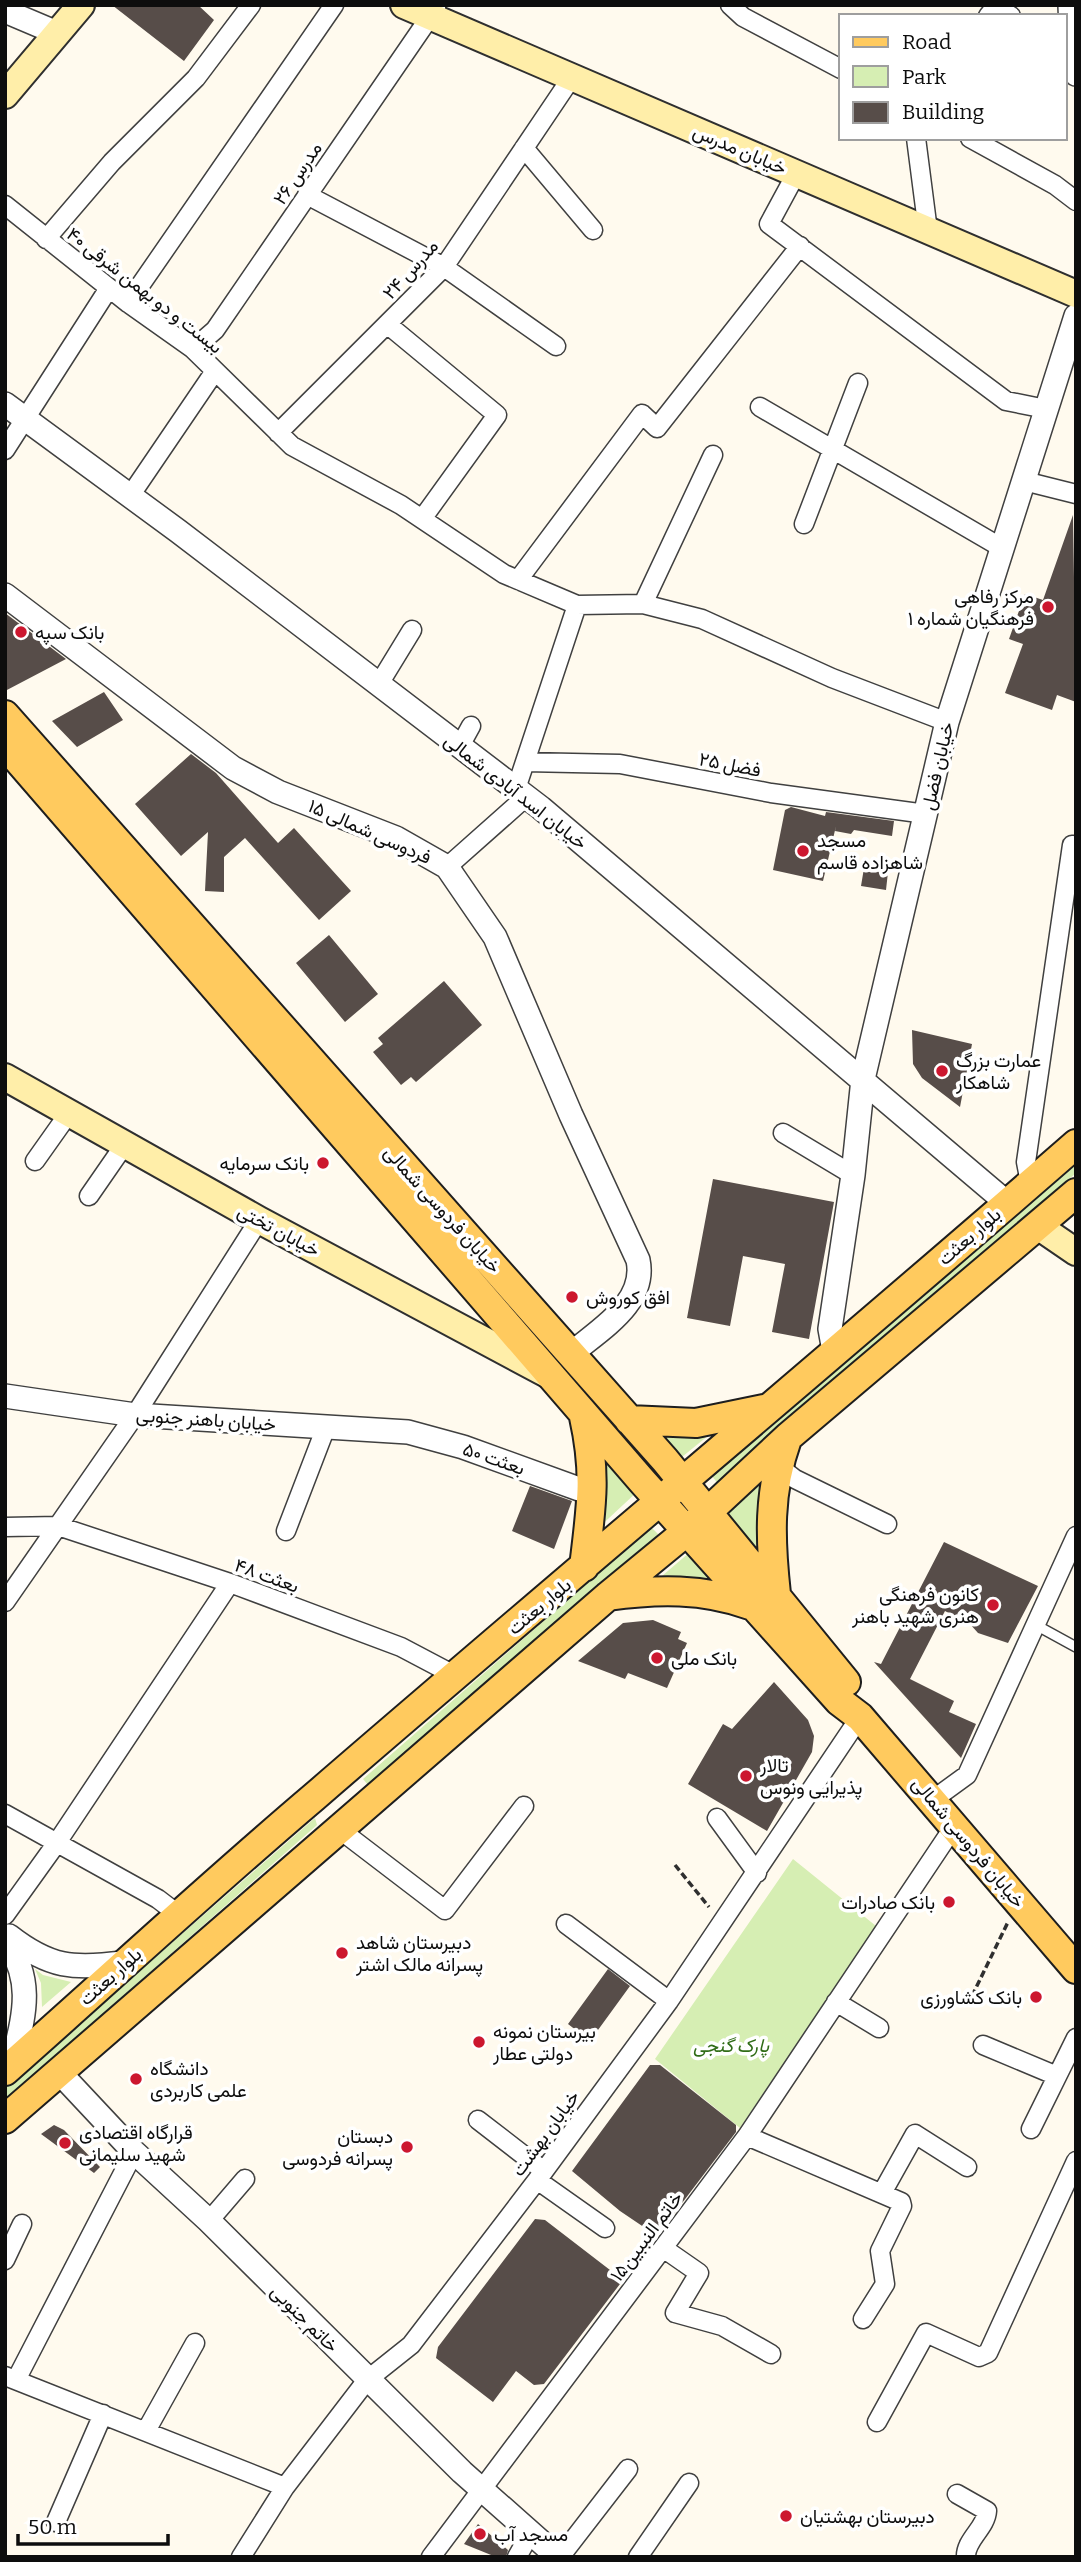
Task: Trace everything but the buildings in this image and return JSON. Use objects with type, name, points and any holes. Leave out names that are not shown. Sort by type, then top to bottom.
[{"type":"main road","points":[[5,95],[81,5]]},
{"type":"main road","name":"خیابان مدرس","points":[[404,5],[434,11],[572,77],[1076,294]]},
{"type":"main road","name":"خیابان فردوسی شمالی","points":[[5,715],[683,1482],[708,1513],[765,1600]]},
{"type":"main road","name":"خیابان فردوسی شمالی","points":[[5,745],[687,1532],[765,1600],[853,1692],[860,1717],[934,1799],[1076,1969]]},
{"type":"main road","name":"خیابان تختی","points":[[5,1077],[260,1220],[556,1379]]},
{"type":"main road","name":"بلوار بعثت","points":[[8,2068],[123,1963],[311,1799],[1076,1144]]},
{"type":"main road","name":"بلوار بعثت","points":[[5,2119],[608,1596],[687,1532],[788,1437],[1076,1193]]},
{"type":"main road","points":[[1038,1226],[1076,1252]]},
{"type":"main road","points":[[828,1356],[847,1386]]},
{"type":"main road","points":[[629,1420],[696,1423],[764,1409]]},
{"type":"main road","points":[[583,1410],[593,1457],[594,1483],[584,1567]]},
{"type":"main road","points":[[608,1596],[667,1590],[765,1600],[771,1497],[788,1437]]},
{"type":"main road","points":[[311,1799],[338,1829]]},
{"type":"street","points":[[46,239],[112,162],[196,78],[251,5]]},
{"type":"street","points":[[128,303],[334,5]]},
{"type":"street","points":[[1070,5],[1071,60]]},
{"type":"street","points":[[990,14],[996,6],[1008,14]]},
{"type":"street","points":[[742,9],[839,68]]},
{"type":"street","points":[[5,11],[57,33]]},
{"type":"street","name":"مدرس ۲۶","points":[[193,349],[215,330],[434,11]]},
{"type":"street","name":"مدرس ۲۴","points":[[278,433],[444,267],[572,77]]},
{"type":"street","points":[[916,140],[929,230]]},
{"type":"street","points":[[974,140],[1055,185],[1076,201]]},
{"type":"street","points":[[524,148],[593,230]]},
{"type":"street","points":[[796,174],[769,224],[1006,401],[1046,409]]},
{"type":"street","points":[[307,195],[444,267],[556,346]]},
{"type":"street","name":"بیست و دو بهمن شرقی ۴۰","points":[[5,205],[128,303],[193,349],[292,446],[401,505],[518,580],[577,605]]},
{"type":"street","points":[[518,580],[642,414],[657,428],[800,246]]},
{"type":"street","points":[[5,450],[27,420],[109,288]]},
{"type":"street","name":"خیابان فضل","points":[[828,1356],[853,1175],[863,1079],[947,722],[1076,316]]},
{"type":"street","points":[[387,324],[497,415],[422,519]]},
{"type":"street","points":[[130,496],[215,371]]},
{"type":"street","points":[[804,524],[858,383]]},
{"type":"street","name":"خیابان اسد آبادی شمالی","points":[[5,404],[379,684],[466,736],[522,793],[1007,1203]]},
{"type":"street","points":[[760,407],[1002,548]]},
{"type":"street","points":[[643,604],[713,454]]},
{"type":"street","points":[[1024,481],[1076,494]]},
{"type":"street","name":"فردوسی شمالی ۱۵","points":[[5,595],[233,768],[278,792],[396,838],[447,867],[501,949],[571,1115],[638,1260],[640,1278],[632,1299],[571,1354]]},
{"type":"street","points":[[447,867],[522,793],[526,762],[577,605],[643,604],[702,619],[832,678],[947,722]]},
{"type":"street","points":[[379,684],[412,630]]},
{"type":"street","name":"فضل ۲۵","points":[[526,762],[620,764],[771,793],[926,814]]},
{"type":"street","points":[[1030,1184],[1026,1162],[1074,845]]},
{"type":"street","points":[[35,1161],[69,1113]]},
{"type":"street","points":[[783,1133],[853,1175]]},
{"type":"street","points":[[89,1196],[125,1144]]},
{"type":"street","points":[[5,1602],[135,1415],[260,1220]]},
{"type":"street","name":"خیابان باهنر جنوبی","points":[[5,1396],[135,1415],[408,1432]]},
{"type":"street","points":[[286,1531],[326,1427]]},
{"type":"street","name":"بعثت ۵۰","points":[[408,1432],[463,1447],[579,1489]]},
{"type":"street","points":[[778,1465],[795,1479],[887,1524]]},
{"type":"street","name":"بعثت ۴۸","points":[[5,1527],[58,1526],[230,1583],[401,1647],[456,1676]]},
{"type":"street","points":[[934,1799],[967,1774],[1076,1536]]},
{"type":"street","points":[[5,1915],[56,1844],[230,1583]]},
{"type":"street","name":"خیابان بهشت","points":[[241,2557],[285,2487],[368,2380],[411,2344],[540,2176],[669,2000],[860,1717]]},
{"type":"street","points":[[338,1829],[445,1910],[524,1806]]},
{"type":"street","points":[[5,1814],[159,1899],[179,1915]]},
{"type":"street","points":[[717,1818],[757,1873]]},
{"type":"street","name":"خاتم النببین۱۵","points":[[431,2557],[747,2136],[955,1825]]},
{"type":"street","points":[[566,1924],[669,2000]]},
{"type":"street","points":[[5,1934],[24,1948],[63,1965],[80,1968],[123,1963]]},
{"type":"street","points":[[5,1939],[17,1955],[25,1978],[23,2018],[8,2068]]},
{"type":"street","points":[[836,2003],[879,2028]]},
{"type":"street","points":[[1031,2129],[1076,2038]]},
{"type":"street","points":[[984,2045],[1058,2076]]},
{"type":"street","name":"خاتم جنوبی","points":[[59,2072],[134,2152],[209,2221],[368,2380],[481,2489],[559,2557]]},
{"type":"street","points":[[478,2120],[540,2176],[605,2228]]},
{"type":"street","points":[[882,2193],[915,2134],[967,2166]]},
{"type":"street","points":[[747,2136],[898,2199],[902,2206],[881,2246],[885,2284],[863,2319]]},
{"type":"street","points":[[134,2152],[75,2266],[10,2378],[285,2487]]},
{"type":"street","points":[[877,2422],[926,2333],[979,2357],[988,2353],[1076,2161]]},
{"type":"street","points":[[209,2221],[246,2179]]},
{"type":"street","points":[[5,2260],[22,2224]]},
{"type":"street","points":[[663,2248],[699,2273],[675,2313],[722,2326],[771,2354]]},
{"type":"street","points":[[146,2431],[195,2343]]},
{"type":"street","points":[[56,2522],[103,2414]]},
{"type":"street","points":[[559,2557],[628,2469]]},
{"type":"street","points":[[638,2557],[689,2483]]},
{"type":"street","points":[[957,2494],[987,2511],[986,2518],[966,2549],[967,2557]]},
{"type":"street","points":[[517,2557],[531,2532]]},
{"type":"lane","points":[[1034,1624],[1076,1647]]},
{"type":"path","points":[[675,1865],[722,1922]]},
{"type":"path","points":[[972,1996],[1002,1931],[1021,1903]]},
{"type":"green space","points":[[1076,1159],[1076,1173],[718,1484],[712,1476]]},
{"type":"green space","points":[[725,1422],[677,1461],[649,1431]]},
{"type":"green space","points":[[600,1448],[638,1491],[594,1532]]},
{"type":"green space","points":[[767,1476],[763,1561],[723,1515]]},
{"type":"green space","points":[[651,1527],[659,1535],[368,1785],[363,1779]]},
{"type":"green space","points":[[690,1552],[722,1589],[655,1582]]},
{"type":"green space","points":[[315,1818],[317,1825],[5,2100],[5,2088]]},
{"type":"green space","name":"پارک گنجی","points":[[793,1859],[876,1926],[740,2128],[655,2059]]},
{"type":"green space","points":[[35,1969],[43,1975],[71,1982],[42,2007],[41,1983]]},
{"type":"place","name":"مرکز رفاهی فرهنگیان شماره ۱","points":[[1048,607]]},
{"type":"place","name":"بانک سپه","points":[[21,632]]},
{"type":"place","name":"مسجد شاهزاده قاسم","points":[[803,851]]},
{"type":"place","name":"عمارت بزرگ شاهکار","points":[[942,1071]]},
{"type":"place","name":"بانک سرمایه","points":[[323,1163]]},
{"type":"place","name":"افق کوروش","points":[[572,1297]]},
{"type":"place","name":"کانون فرهنگی هنری شهید باهنر","points":[[993,1605]]},
{"type":"place","name":"بانک ملی","points":[[657,1658]]},
{"type":"place","name":"تالار پذیرایی ونوس","points":[[746,1776]]},
{"type":"place","name":"بانک صادرات","points":[[949,1902]]},
{"type":"place","name":"دبیرستان شاهد پسرانه مالک اشتر","points":[[342,1953]]},
{"type":"place","name":"بانک کشاورزی","points":[[1036,1997]]},
{"type":"place","name":"بیرستان نمونه دولتی عطار","points":[[479,2042]]},
{"type":"place","name":"دانشگاه علمی کاربردی","points":[[136,2079]]},
{"type":"place","name":"قرارگاه اقتصادی شهید سلیمانی","points":[[65,2143]]},
{"type":"place","name":"دبستان پسرانه فردوسی","points":[[407,2147]]},
{"type":"place","name":"دبیرستان بهشتیان","points":[[786,2516]]},
{"type":"place","name":"مسجد آب","points":[[480,2534]]}]
